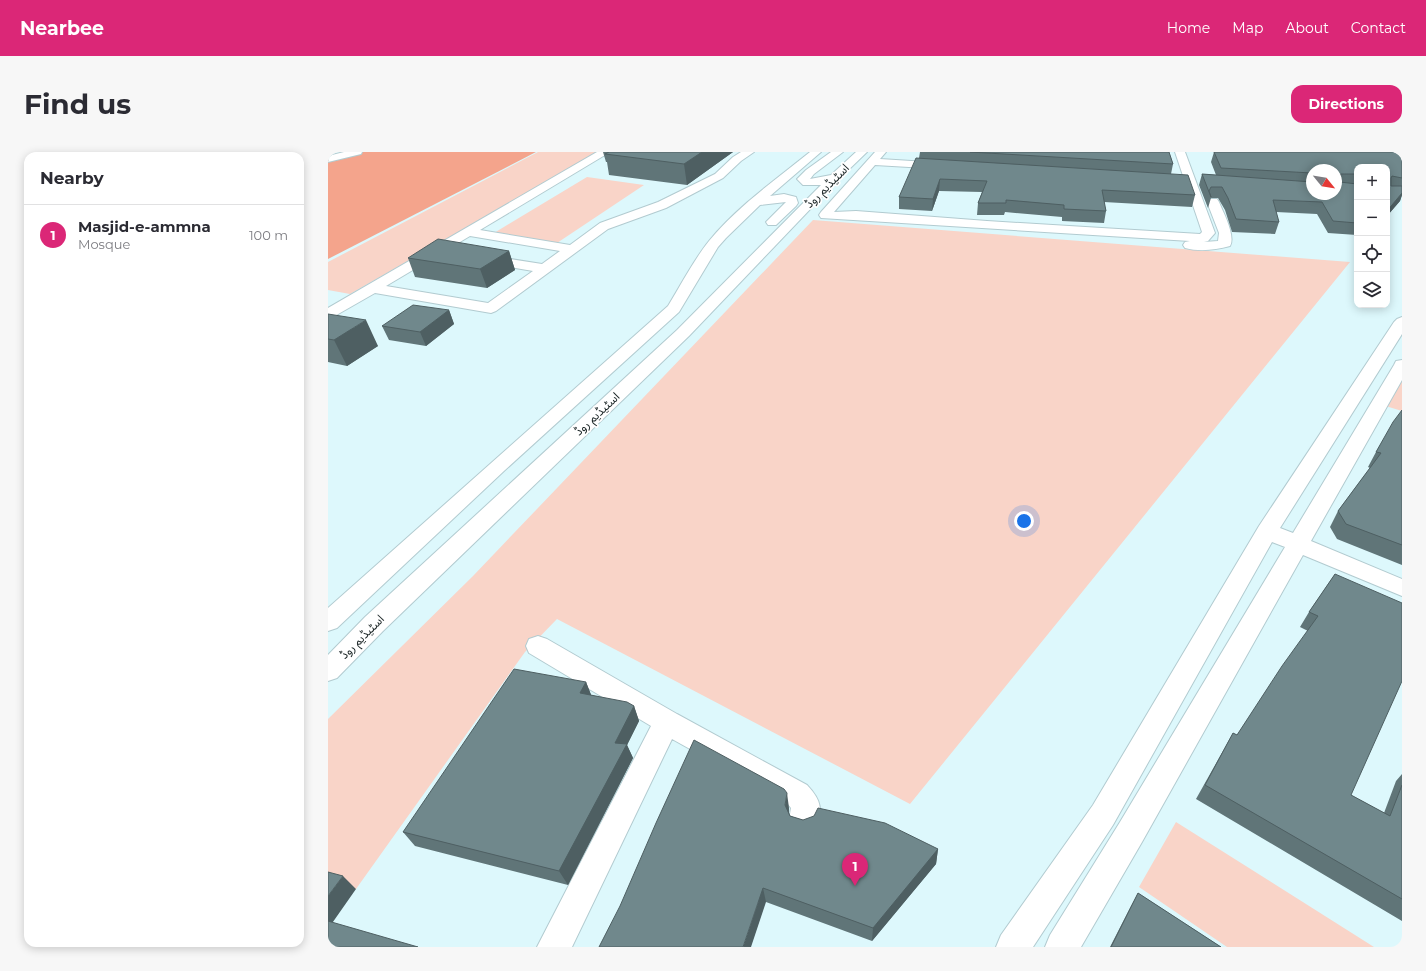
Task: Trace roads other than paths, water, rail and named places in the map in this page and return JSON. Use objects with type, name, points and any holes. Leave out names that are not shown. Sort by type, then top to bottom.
[{"type":"street","points":[[328,159],[357,152]]},
{"type":"street","points":[[328,314],[605,152]]},
{"type":"street","points":[[373,288],[492,308],[604,226],[662,205],[690,191],[719,176],[737,159],[749,152]]},
{"type":"street","points":[[328,622],[498,466],[674,309],[712,246],[756,202],[816,152]]},
{"type":"street","points":[[835,177],[819,182],[807,183],[803,179],[810,172],[838,152]]},
{"type":"street","points":[[825,215],[867,157],[881,152]]},
{"type":"street","points":[[799,213],[814,216],[842,216],[856,214],[987,225],[1203,238],[1208,233],[1180,152]]},
{"type":"street","points":[[867,157],[958,167]]},
{"type":"street","name":"اسٹیڈیم روڈ","points":[[328,671],[374,624],[683,332],[835,177],[867,157]]},
{"type":"street","points":[[1176,181],[1191,182]]},
{"type":"street","points":[[842,216],[851,220],[1205,246],[1219,245],[1225,243],[1225,233],[1208,190]]},
{"type":"street","points":[[745,268],[760,236],[792,202],[792,200],[784,198],[756,202]]},
{"type":"street","points":[[468,232],[571,249]]},
{"type":"street","points":[[436,251],[460,255]]},
{"type":"street","points":[[475,257],[545,269]]},
{"type":"street","points":[[1013,947],[1103,815],[1267,531],[1402,322]]},
{"type":"street","points":[[1062,947],[1131,832],[1402,365]]},
{"type":"street","points":[[1267,531],[1402,588]]},
{"type":"street","points":[[538,646],[667,722],[797,794],[806,804],[804,820]]},
{"type":"street","points":[[554,947],[667,722]]},
{"type":"street","points":[[1103,815],[1131,832]]},
{"type":"place","name":"Masjid-e-ammna","points":[[855,886]]}]
